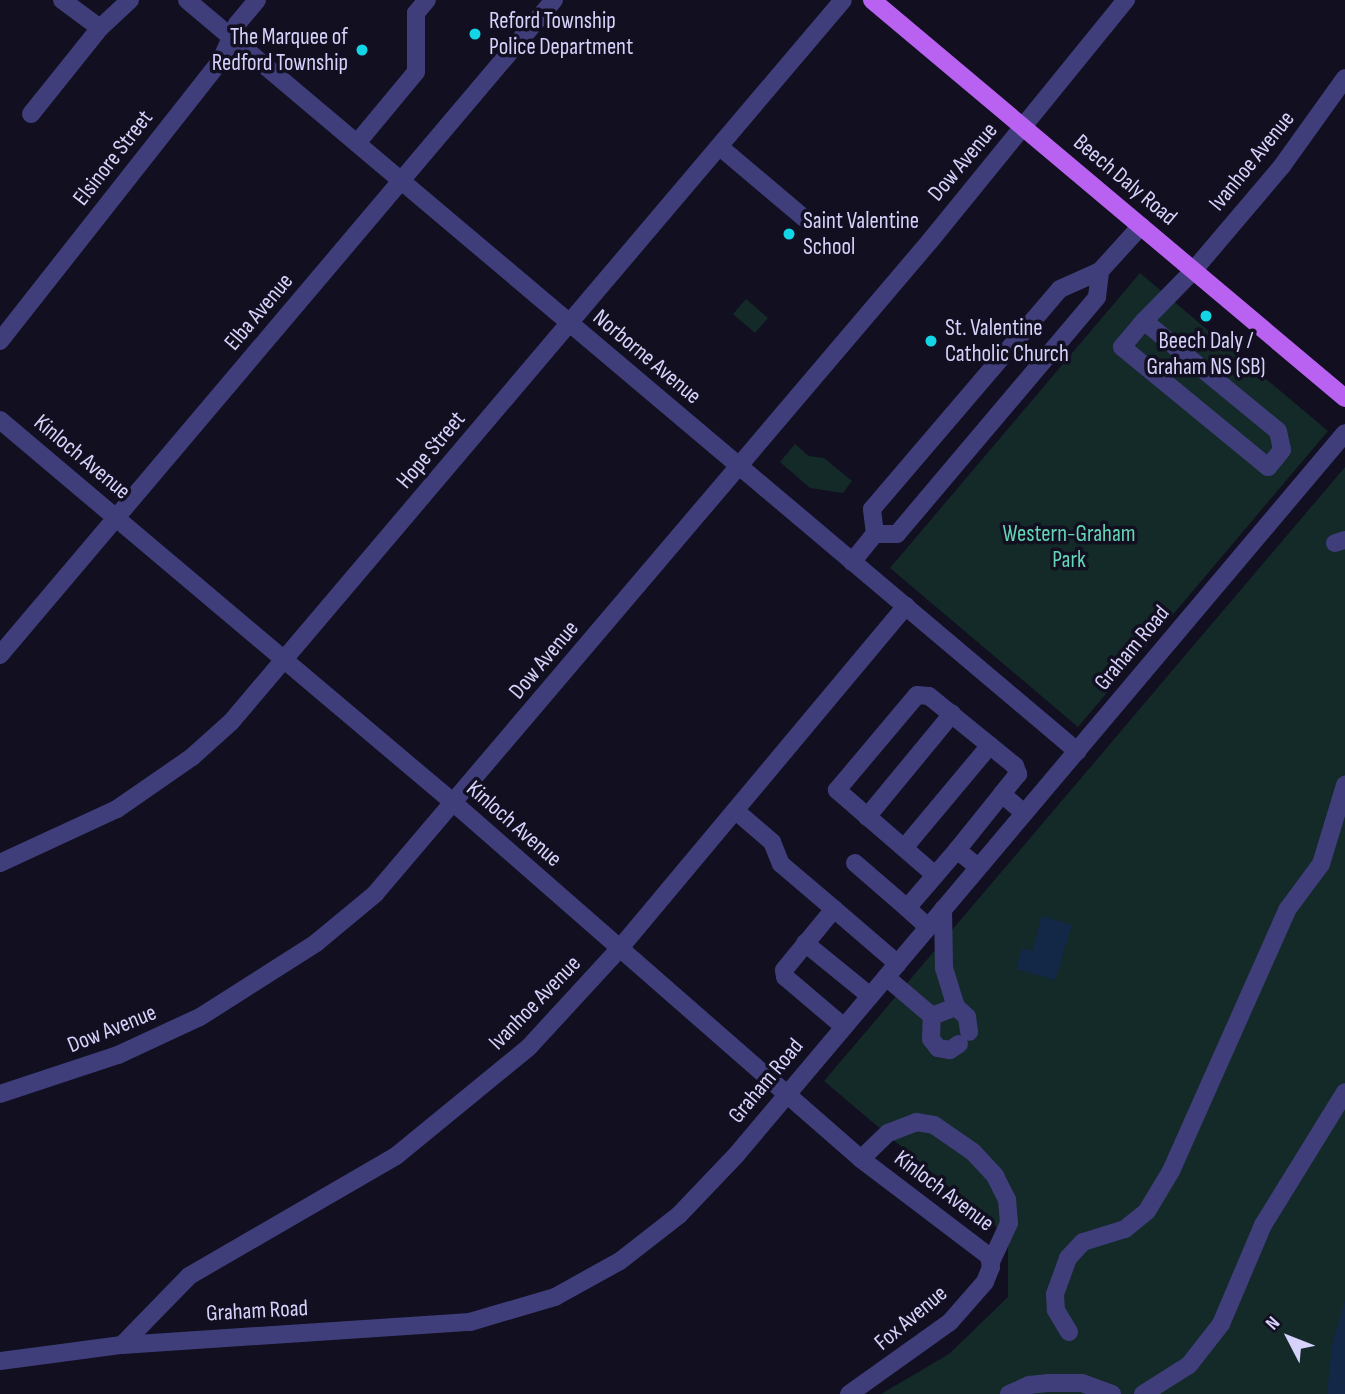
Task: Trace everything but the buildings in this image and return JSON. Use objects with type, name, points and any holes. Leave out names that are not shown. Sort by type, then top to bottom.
[{"type":"main road","name":"Beech Daly Road","points":[[872,0],[1345,398]]},
{"type":"street","points":[[62,0],[100,28]]},
{"type":"street","points":[[30,114],[100,28],[130,0]]},
{"type":"street","name":"Norborne Avenue","points":[[187,0],[1077,751]]},
{"type":"street","name":"Elsinore Street","points":[[0,341],[221,60],[231,37],[257,0]]},
{"type":"street","name":"Elba Avenue","points":[[0,655],[554,0]]},
{"type":"street","name":"Hope Street","points":[[0,863],[79,830],[151,788],[231,722],[285,662],[843,0]]},
{"type":"street","name":"Dow Avenue","points":[[0,1094],[128,1051],[200,1017],[261,981],[375,894],[455,804],[739,467],[1024,127],[1126,0]]},
{"type":"street","points":[[357,144],[416,72],[416,13],[422,2]]},
{"type":"street","name":"Ivanhoe Avenue","points":[[1144,321],[1278,431],[1282,450],[1268,467],[1122,347],[1144,321],[1194,271],[1282,166],[1345,78]]},
{"type":"street","points":[[720,147],[804,218]]},
{"type":"street","points":[[852,562],[875,534],[873,509],[1060,289],[1100,271],[1141,226]]},
{"type":"street","points":[[875,534],[897,534],[1097,297],[1100,271]]},
{"type":"street","name":"Kinloch Avenue","points":[[0,420],[455,804],[789,1093],[861,1159],[983,1250],[991,1264]]},
{"type":"street","name":"Graham Road","points":[[0,1361],[122,1345],[437,1326],[524,1309],[585,1281],[654,1236],[715,1179],[1345,433]]},
{"type":"street","name":"Ivanhoe Avenue","points":[[122,1345],[175,1288],[209,1261],[342,1191],[442,1122],[529,1047],[620,948],[906,606]]},
{"type":"street","points":[[907,908],[1018,774],[990,745],[929,696],[917,695],[840,782],[837,790],[935,874]]},
{"type":"street","points":[[867,817],[952,714]]},
{"type":"street","points":[[904,848],[990,745]]},
{"type":"street","points":[[1069,1332],[1056,1310],[1055,1294],[1068,1258],[1083,1242],[1125,1229],[1146,1211],[1171,1171],[1287,910],[1321,864],[1345,785]]},
{"type":"street","points":[[1002,794],[1024,813]]},
{"type":"street","points":[[736,811],[772,842],[781,864],[834,909],[892,971],[932,1016],[931,1039],[938,1048],[950,1050],[964,1038],[967,1017],[956,1007],[944,968],[943,909]]},
{"type":"street","points":[[957,850],[978,867]]},
{"type":"street","points":[[855,863],[928,927]]},
{"type":"street","points":[[834,909],[783,970],[785,977],[844,1027]]},
{"type":"street","points":[[805,943],[870,996]]},
{"type":"street","points":[[932,1016],[956,1007]]},
{"type":"street","points":[[1143,1394],[1189,1365],[1221,1324],[1263,1225],[1345,1092]]},
{"type":"street","name":"Fox Avenue","points":[[849,1394],[950,1322],[985,1282],[1009,1223],[1007,1200],[995,1176],[973,1152],[934,1125],[916,1122],[888,1133],[861,1159]]},
{"type":"street","points":[[1009,1394],[1029,1384],[1082,1383],[1112,1394]]},
{"type":"green space","name":"Western-Graham Park","points":[[1140,273],[1328,431],[1078,727],[890,568]]},
{"type":"green space","points":[[746,299],[768,318],[755,333],[733,314]]},
{"type":"green space","points":[[795,444],[809,456],[824,458],[852,481],[843,493],[810,488],[780,462]]},
{"type":"green space","points":[[1345,467],[1345,1394],[881,1394],[949,1354],[1008,1297],[1008,1237],[824,1081]]},
{"type":"water","points":[[1042,916],[1072,925],[1055,980],[1016,969],[1022,948],[1032,951]]},
{"type":"water","points":[[1345,1300],[1345,1394],[1327,1394],[1332,1345]]},
{"type":"place","name":"Reford Township Police Department","points":[[475,34]]},
{"type":"place","name":"The Marquee of Redford Township","points":[[362,50]]},
{"type":"place","name":"Saint Valentine School","points":[[789,234]]},
{"type":"place","name":"Beech Daly / Graham NS (SB)","points":[[1206,316]]},
{"type":"place","name":"St. Valentine Catholic Church","points":[[931,341]]}]
